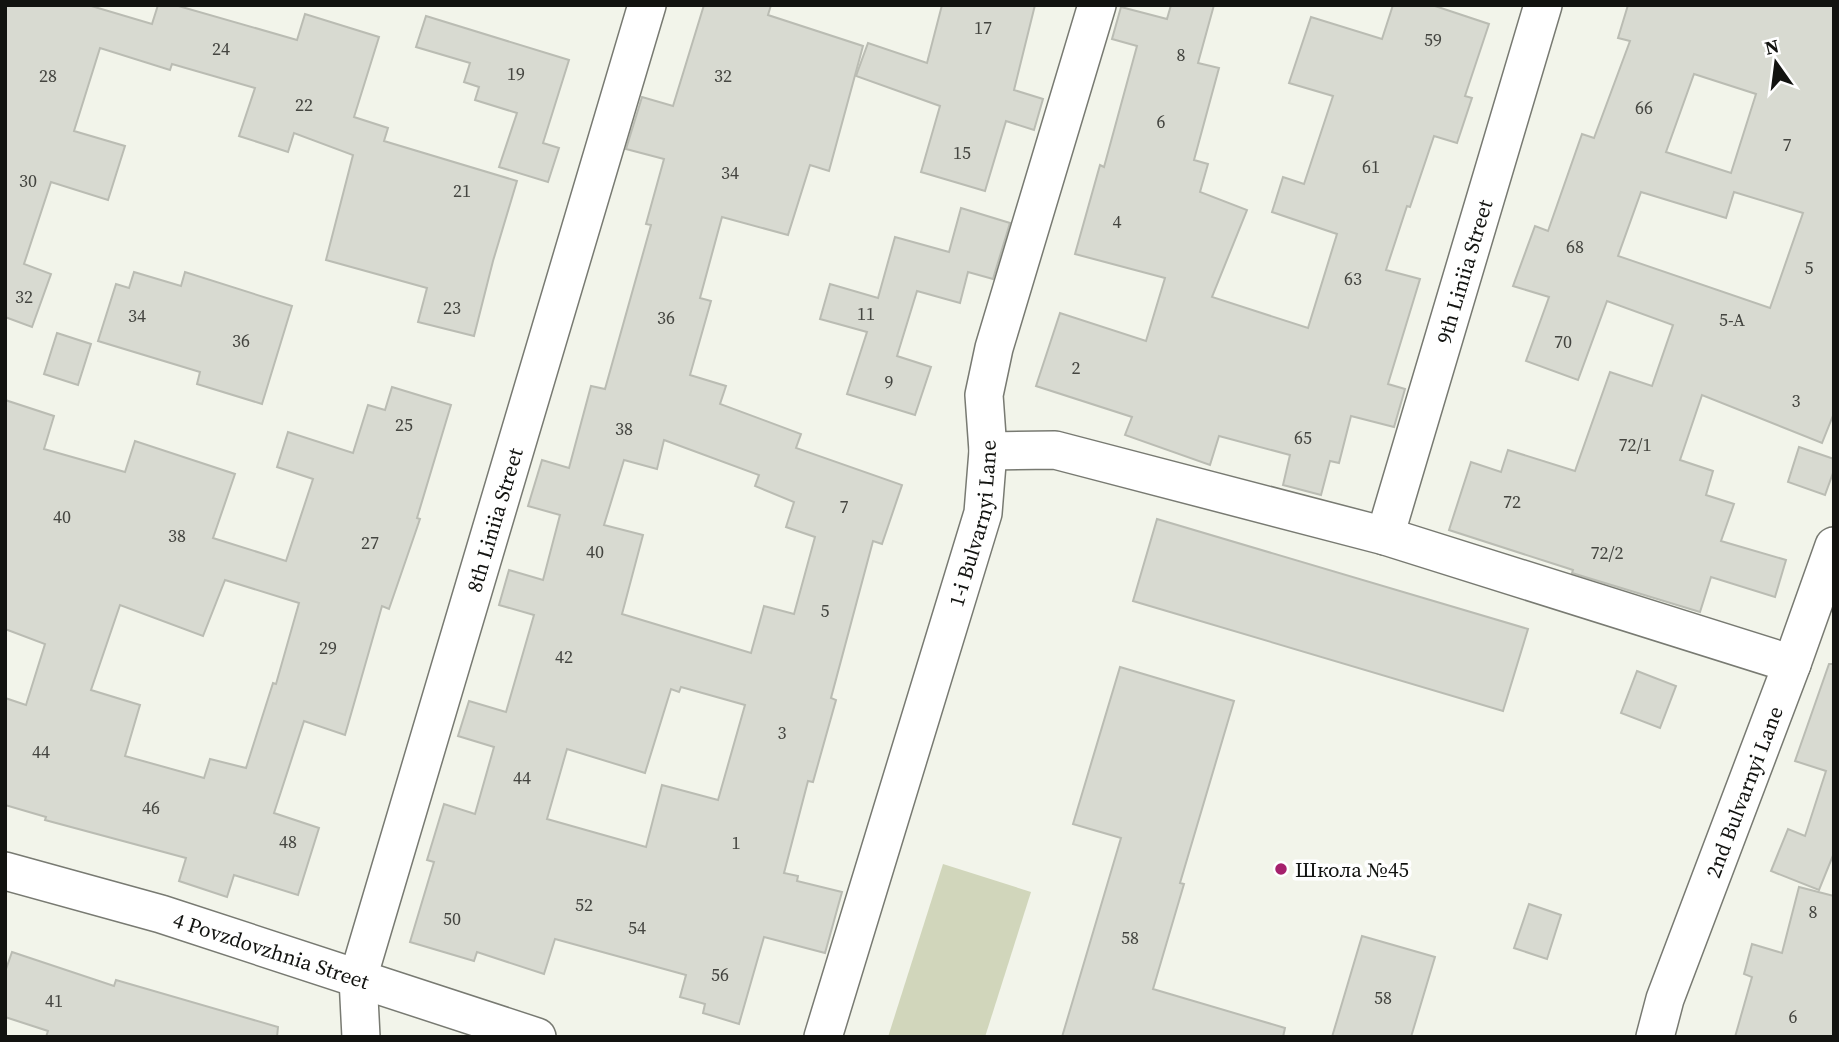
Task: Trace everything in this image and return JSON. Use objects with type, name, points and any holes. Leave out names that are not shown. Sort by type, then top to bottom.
[{"type":"street","name":"8th Liniia Street","points":[[361,1037],[358,978],[647,5]]},
{"type":"street","name":"1-i Bulvarnyi Lane","points":[[823,1037],[983,513],[989,451],[984,395],[994,348],[1097,5]]},
{"type":"street","name":"9th Liniia Street","points":[[1385,536],[1543,5]]},
{"type":"street","points":[[989,451],[1055,450],[1385,536],[1792,664]]},
{"type":"street","name":"2nd Bulvarnyi Lane","points":[[1655,1037],[1665,999],[1834,546]]},
{"type":"street","name":"4 Povzdovzhnia Street","points":[[5,871],[161,914],[537,1037]]},
{"type":"green space","points":[[943,864],[1031,892],[985,1037],[888,1037]]},
{"type":"building","points":[[5,5],[88,5],[152,24],[158,5],[175,5],[297,40],[305,14],[379,37],[354,117],[388,128],[384,141],[517,181],[474,336],[418,322],[427,288],[326,260],[353,155],[294,133],[288,152],[239,136],[255,88],[172,64],[170,70],[100,48],[74,131],[125,146],[108,200],[51,182],[24,264],[51,274],[32,327],[5,317]]},
{"type":"building","points":[[704,5],[771,5],[768,15],[863,46],[829,171],[810,165],[788,235],[722,217],[700,298],[711,301],[690,375],[726,386],[720,404],[801,434],[796,448],[902,485],[882,544],[873,541],[831,698],[836,700],[813,782],[808,781],[784,873],[798,876],[797,881],[842,892],[825,953],[764,937],[739,1024],[703,1013],[705,1004],[680,997],[686,975],[555,939],[544,974],[477,952],[474,961],[410,942],[434,862],[427,860],[444,804],[475,814],[494,747],[458,736],[469,701],[506,712],[534,615],[499,605],[509,570],[543,580],[560,515],[528,506],[542,460],[569,468],[591,386],[605,389],[651,225],[646,224],[664,159],[626,149],[642,97],[673,106]],"holes":[[[664,440],[759,475],[755,486],[794,502],[786,527],[815,537],[794,614],[764,606],[751,653],[622,614],[643,535],[604,525],[624,460],[657,469]],[[681,687],[745,705],[718,800],[662,785],[646,847],[547,819],[567,749],[645,773],[671,689],[679,692]]]},
{"type":"building","points":[[942,5],[1035,5],[1014,90],[1043,99],[1034,130],[1006,121],[985,191],[921,172],[940,106],[856,76],[868,43],[927,63]]},
{"type":"building","points":[[1171,5],[1214,5],[1198,63],[1219,68],[1194,160],[1208,164],[1200,192],[1247,210],[1212,297],[1308,328],[1337,234],[1272,212],[1283,177],[1304,184],[1333,96],[1289,83],[1311,17],[1382,39],[1393,5],[1432,5],[1489,24],[1465,96],[1472,98],[1457,143],[1434,136],[1386,270],[1420,279],[1388,384],[1405,389],[1394,427],[1351,416],[1339,463],[1330,461],[1321,495],[1283,485],[1290,455],[1219,436],[1210,465],[1125,435],[1132,417],[1036,386],[1060,313],[1146,341],[1165,278],[1075,254],[1100,165],[1104,167],[1137,46],[1112,39],[1121,7],[1167,19]]},
{"type":"building","points":[[1628,5],[1834,5],[1834,413],[1822,443],[1702,395],[1680,460],[1713,471],[1706,495],[1734,504],[1721,541],[1786,560],[1775,597],[1711,577],[1700,612],[1572,573],[1573,570],[1449,530],[1471,462],[1501,472],[1508,450],[1575,471],[1610,372],[1652,386],[1673,325],[1607,301],[1578,380],[1526,361],[1549,297],[1513,286],[1535,226],[1548,231],[1582,134],[1594,138],[1630,41],[1618,38]],"holes":[[[1694,74],[1756,94],[1731,173],[1666,152]],[[1641,192],[1726,218],[1734,192],[1803,213],[1770,308],[1618,256]]]},
{"type":"building","points":[[426,16],[569,60],[543,143],[559,148],[548,182],[499,167],[517,113],[475,100],[479,87],[464,82],[470,63],[416,47]]},
{"type":"building","points":[[961,208],[1010,223],[993,279],[968,272],[960,303],[917,291],[897,356],[931,367],[915,415],[847,394],[867,332],[820,319],[830,284],[878,298],[895,237],[949,252]]},
{"type":"building","points":[[134,272],[181,286],[185,272],[292,306],[262,404],[197,384],[200,372],[98,341],[116,284],[129,288]]},
{"type":"building","points":[[57,333],[91,344],[78,385],[44,374]]},
{"type":"building","points":[[392,387],[451,405],[417,518],[420,519],[389,609],[382,606],[345,735],[304,721],[274,813],[319,828],[298,895],[234,875],[227,897],[179,881],[186,858],[45,820],[46,817],[5,805],[5,698],[26,705],[45,644],[5,629],[5,400],[54,416],[44,449],[125,472],[135,441],[235,474],[213,538],[286,561],[313,479],[277,467],[288,432],[353,453],[368,405],[385,410]],"holes":[[[225,580],[299,603],[276,684],[273,683],[246,768],[210,759],[204,778],[125,756],[140,705],[91,690],[120,605],[203,636]]]},
{"type":"building","points":[[1799,447],[1834,459],[1834,470],[1825,495],[1788,482]]},
{"type":"building","points":[[1157,519],[1528,629],[1503,711],[1133,601]]},
{"type":"building","points":[[1829,664],[1834,664],[1834,853],[1819,890],[1771,871],[1788,829],[1805,836],[1826,771],[1795,761]]},
{"type":"building","points":[[1120,667],[1234,701],[1180,883],[1184,884],[1153,989],[1285,1028],[1283,1037],[1062,1037],[1121,838],[1073,824]]},
{"type":"building","points":[[1637,671],[1676,686],[1660,728],[1621,713]]},
{"type":"building","points":[[1799,887],[1834,896],[1834,1037],[1735,1037],[1752,977],[1744,974],[1752,944],[1782,953]]},
{"type":"building","points":[[1529,904],[1561,915],[1547,959],[1514,948]]},
{"type":"building","points":[[1362,936],[1435,957],[1411,1037],[1332,1037]]},
{"type":"building","points":[[12,952],[114,986],[116,980],[278,1027],[277,1037],[46,1037],[48,1031],[5,1017],[5,972]]},
{"type":"place","name":"Школа №45","points":[[1281,869]]}]
